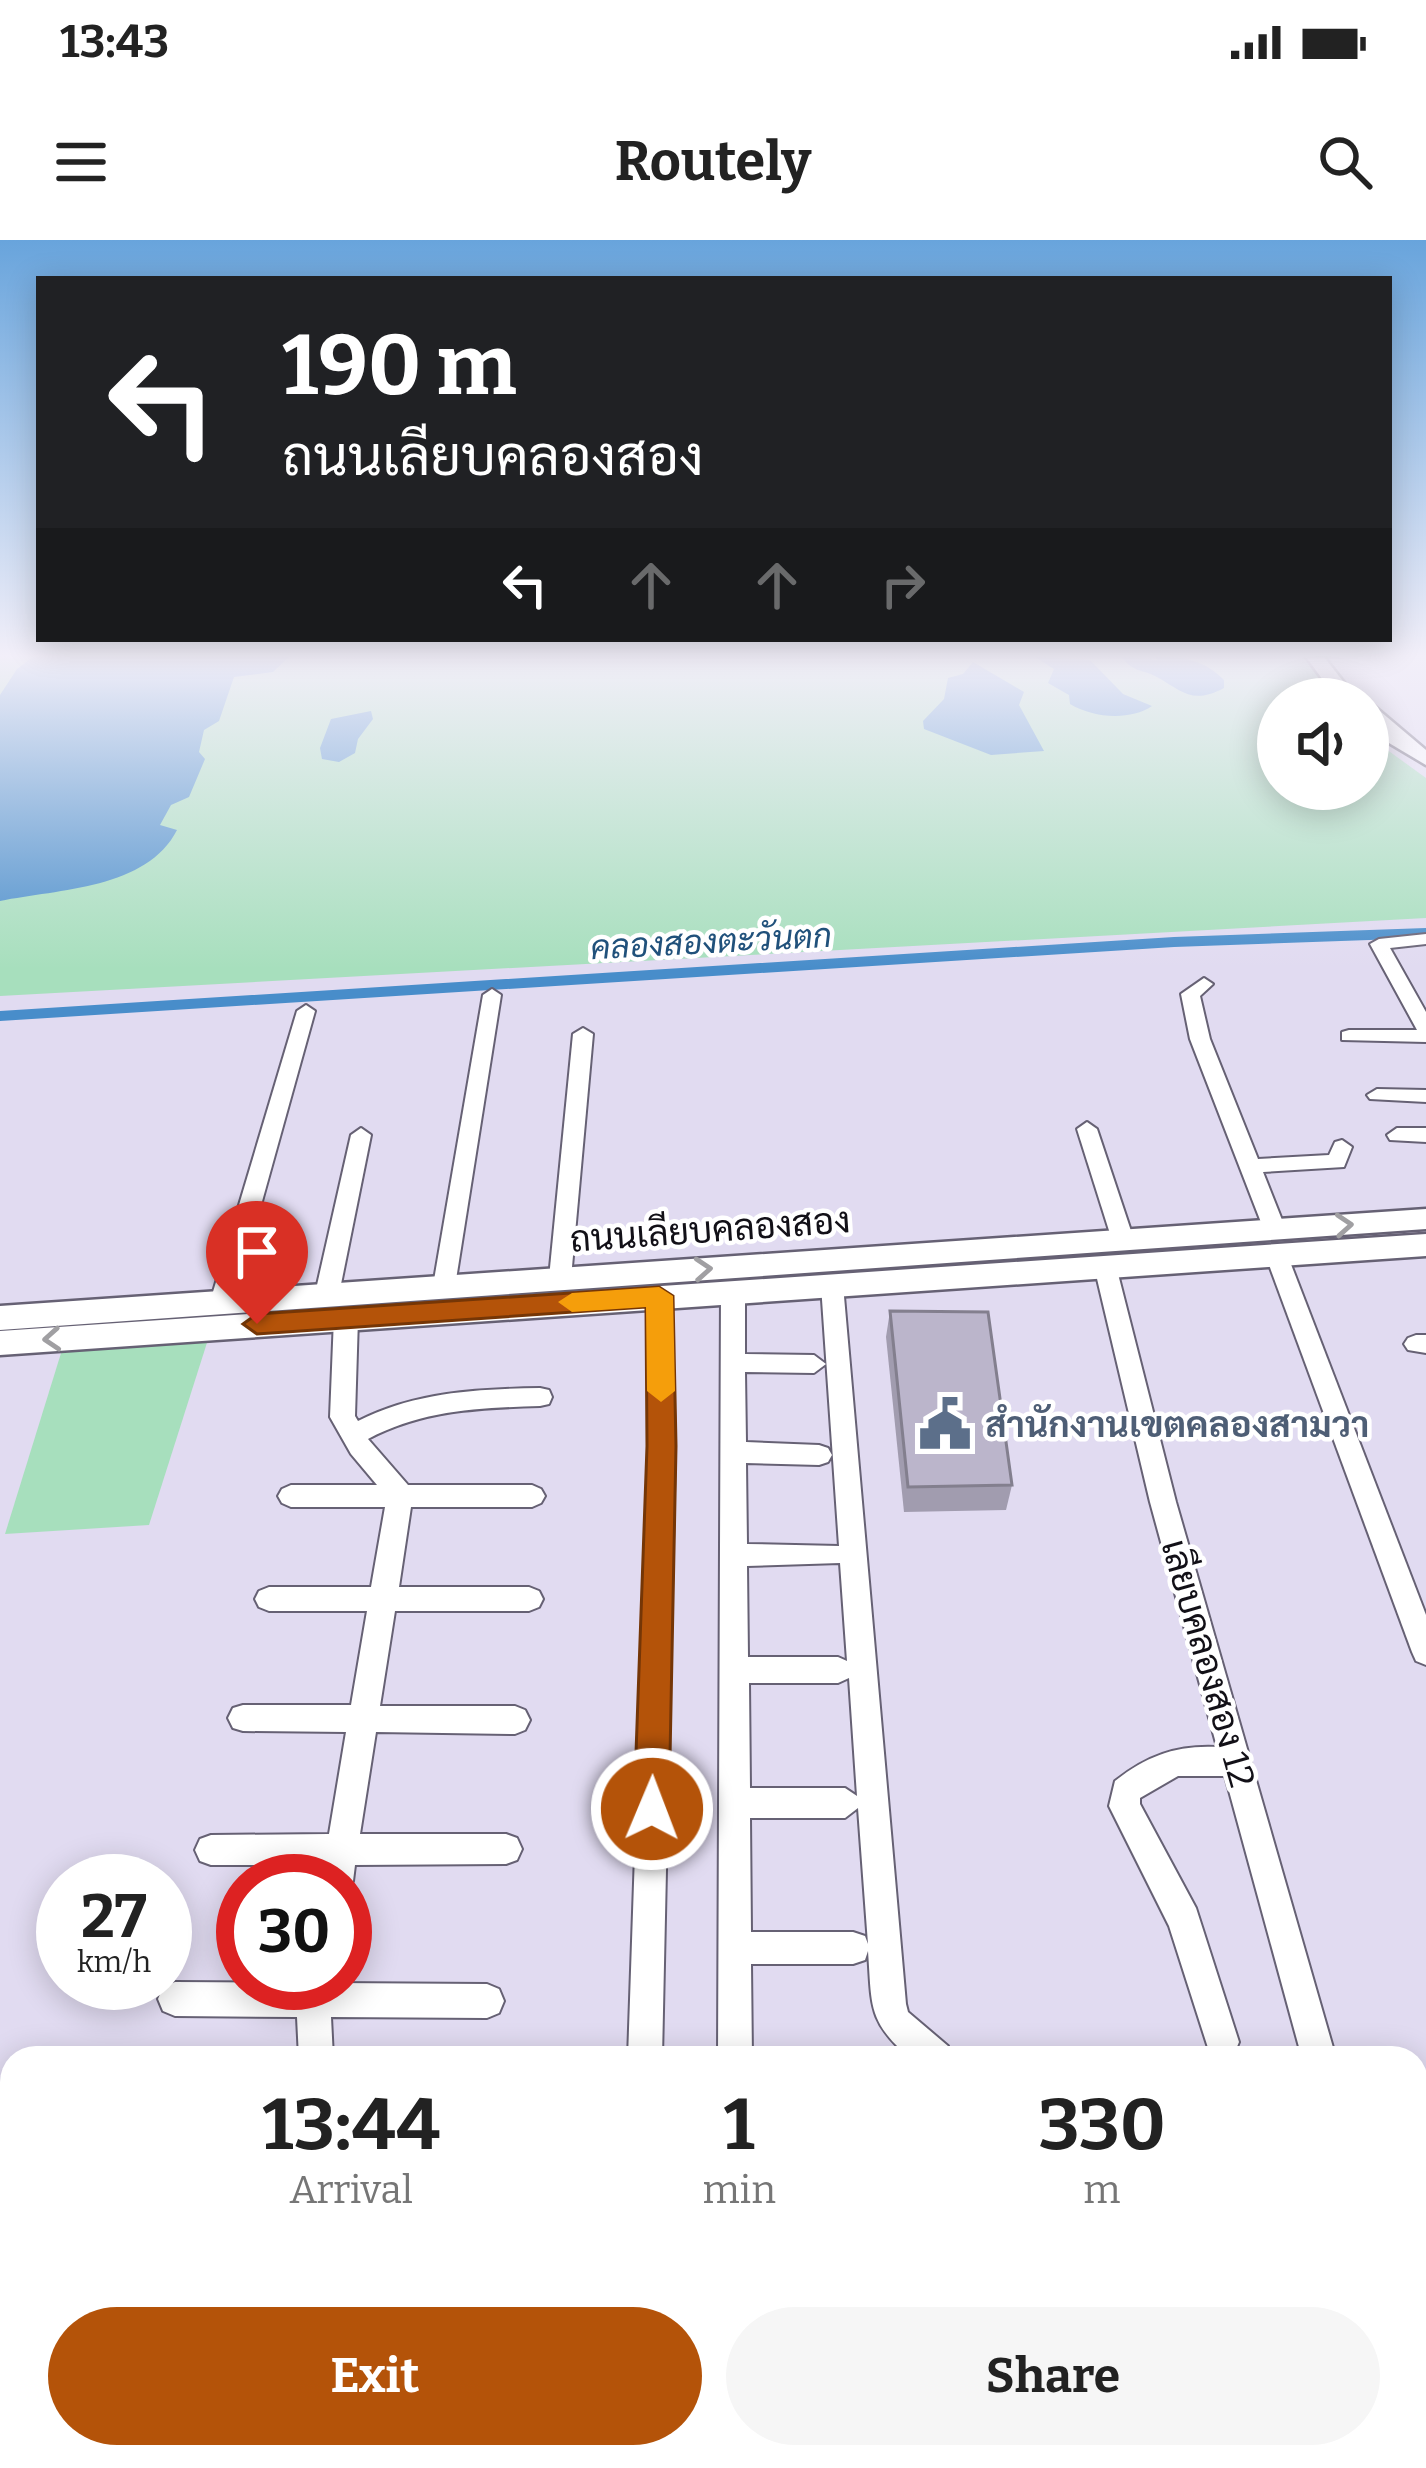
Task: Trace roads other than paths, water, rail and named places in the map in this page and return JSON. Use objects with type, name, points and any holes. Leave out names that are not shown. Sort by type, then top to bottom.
[{"type":"main road","name":"ถนนเลียบคลองสอง","points":[[0,1342],[336,1306],[444,1286],[1222,1246],[1426,1219]]},
{"type":"main road","name":"ถนนเลียบคลองสอง","points":[[1275,1242],[1426,1245]]},
{"type":"main road","name":"ถนนเลียบคลองสอง","points":[[0,1318],[222,1301],[336,1306],[659,1296],[832,1285],[1114,1253]]},
{"type":"street","points":[[1349,1036],[1426,1032],[1379,944],[1426,939]]},
{"type":"street","points":[[1204,984],[1190,994],[1190,1006],[1426,1652]]},
{"type":"street","points":[[444,1286],[492,994]]},
{"type":"street","points":[[222,1301],[307,1011]]},
{"type":"street","points":[[560,1278],[583,1034]]},
{"type":"street","points":[[1377,1096],[1426,1096]]},
{"type":"street","name":"เลียบคลองสอง 12","points":[[1088,1129],[1163,1502],[1316,2046]]},
{"type":"street","points":[[342,1854],[400,1494],[342,1417],[336,1306],[361,1135]]},
{"type":"street","points":[[1397,1135],[1426,1135]]},
{"type":"street","points":[[1250,1166],[1337,1162],[1342,1147]]},
{"type":"street","points":[[832,1285],[889,2004],[894,2022],[922,2046]]},
{"type":"street","points":[[733,1291],[735,2046]]},
{"type":"street","points":[[645,2046],[662,1446],[659,1296]]},
{"type":"street","points":[[733,1364],[814,1364]]},
{"type":"street","points":[[353,1435],[412,1407],[441,1400],[540,1397]]},
{"type":"street","points":[[733,1452],[819,1455]]},
{"type":"street","points":[[291,1496],[532,1496]]},
{"type":"street","points":[[733,1555],[832,1555]]},
{"type":"street","points":[[269,1599],[529,1599]]},
{"type":"street","points":[[734,1670],[838,1670]]},
{"type":"street","points":[[243,1718],[515,1720]]},
{"type":"street","points":[[1222,2042],[1184,1920],[1124,1806],[1126,1792],[1157,1766],[1186,1758],[1238,1762]]},
{"type":"street","points":[[734,1803],[845,1803]]},
{"type":"street","points":[[211,1850],[506,1850]]},
{"type":"street","points":[[734,1948],[853,1948]]},
{"type":"street","points":[[372,1994],[488,2001]]},
{"type":"street","points":[[317,2046],[318,2010]]},
{"type":"water","points":[[0,761],[204,761],[189,797],[171,805],[160,825],[177,830],[145,864],[99,883],[0,901]]},
{"type":"waterway","name":"คลองสองตะวันตก","points":[[0,1016],[1174,942],[1426,933]]},
{"type":"place","name":"สำนักงานเขตคลองสามวา","points":[[945,1424]]}]
